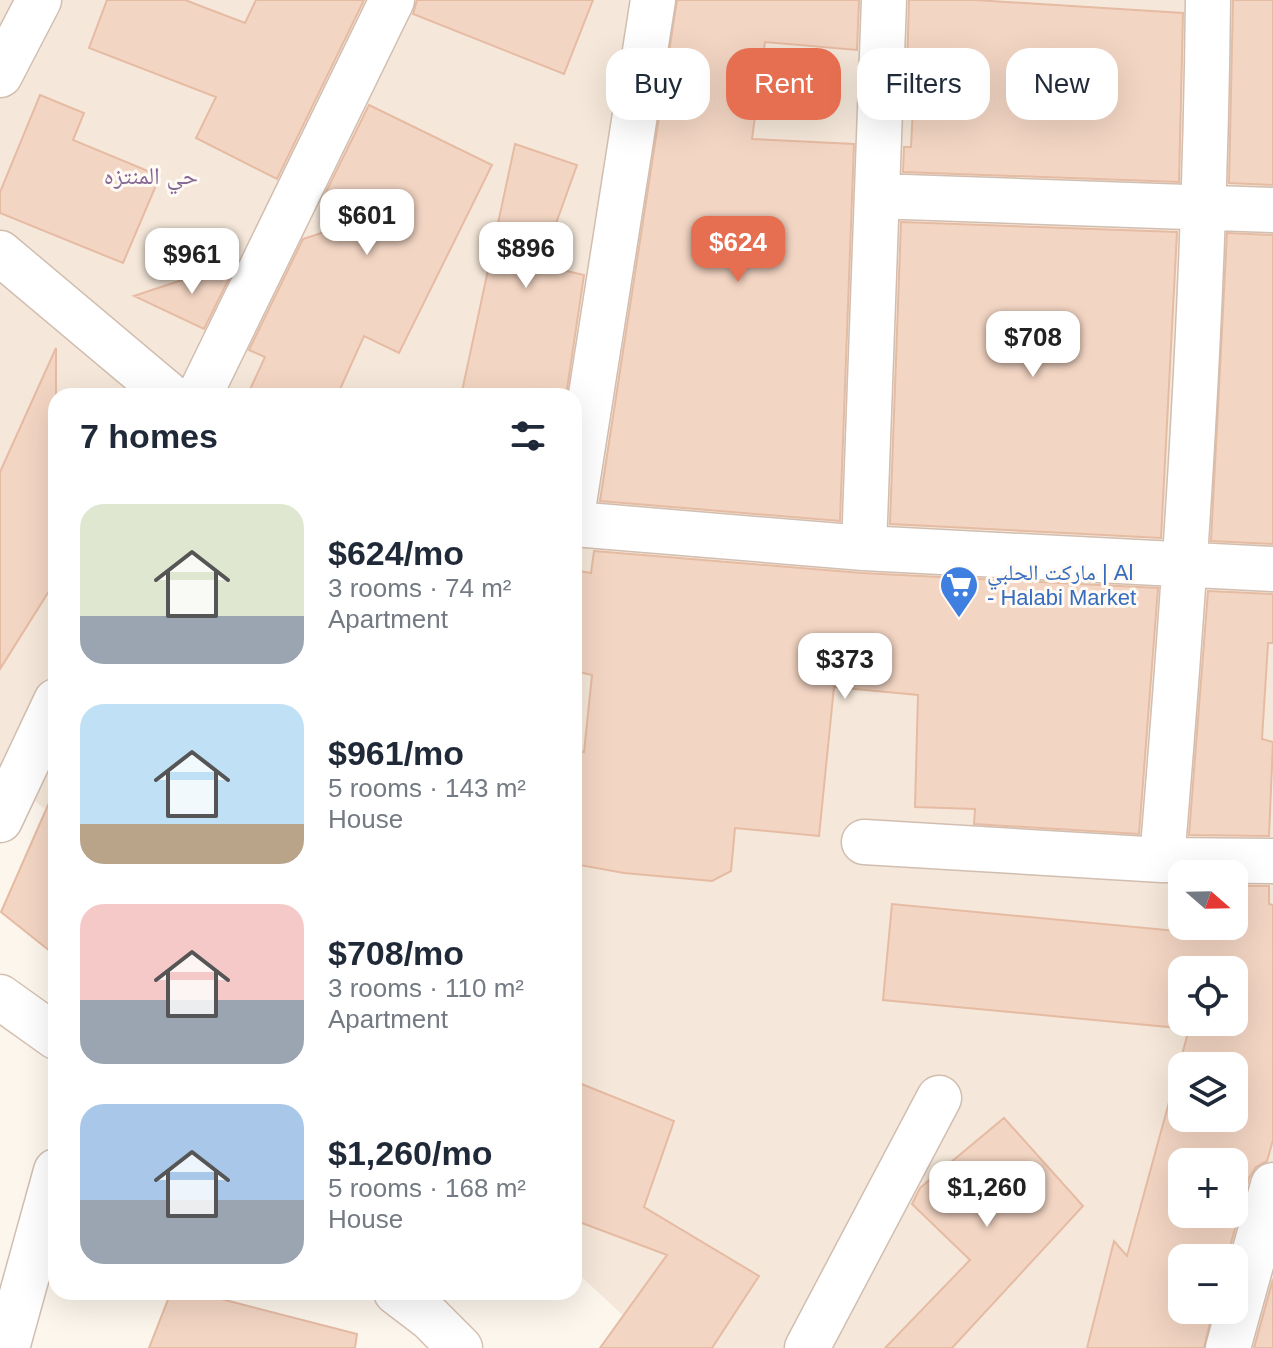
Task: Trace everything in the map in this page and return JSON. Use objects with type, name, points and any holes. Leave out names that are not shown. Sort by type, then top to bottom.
[{"type":"street","points":[[0,75],[39,0]]},
{"type":"street","points":[[203,388],[392,0]]},
{"type":"street","points":[[582,452],[653,0]]},
{"type":"street","points":[[864,548],[884,0]]},
{"type":"street","points":[[1162,860],[1187,566],[1206,208],[1208,0]]},
{"type":"street","points":[[877,196],[1273,210]]},
{"type":"street","points":[[0,253],[160,388]]},
{"type":"street","points":[[582,525],[864,548],[1273,569]]},
{"type":"street","points":[[0,820],[48,718]]},
{"type":"street","points":[[864,842],[1162,860],[1273,861]]},
{"type":"street","points":[[0,997],[48,1031]]},
{"type":"street","points":[[807,1348],[939,1098]]},
{"type":"street","points":[[1228,1348],[1273,1185]]},
{"type":"street","points":[[7,1348],[48,1200]]},
{"type":"street","points":[[411,1300],[445,1319]]},
{"type":"shaded area","points":[[0,0],[1273,0],[1273,1348],[658,1348],[582,1277],[582,388],[48,388],[48,812],[0,773]]},
{"type":"building","points":[[107,0],[185,0],[245,23],[256,0],[364,0],[277,179],[196,138],[216,97],[89,48]]},
{"type":"building","points":[[417,0],[593,0],[564,74],[413,14]]},
{"type":"building","points":[[677,0],[859,0],[857,50],[765,42],[764,48],[726,48],[726,120],[755,120],[752,139],[854,144],[840,521],[600,501],[659,120],[710,120],[710,48],[670,48]]},
{"type":"building","points":[[909,0],[975,0],[1183,13],[1179,182],[903,172],[904,147],[911,147],[912,120],[990,120],[990,48],[908,48]]},
{"type":"building","points":[[1233,0],[1273,0],[1273,185],[1229,183]]},
{"type":"building","points":[[40,95],[84,113],[73,140],[160,176],[123,263],[0,213],[0,192]]},
{"type":"building","points":[[369,105],[492,165],[399,353],[364,336],[341,388],[251,388],[265,357],[249,350],[303,239],[358,221],[321,202]]},
{"type":"building","points":[[515,144],[577,165],[541,265],[584,275],[567,388],[463,388]]},
{"type":"building","points":[[901,222],[1177,232],[1161,538],[890,524]]},
{"type":"building","points":[[1227,233],[1273,235],[1273,544],[1211,541]]},
{"type":"building","points":[[237,262],[204,329],[134,296],[221,267]]},
{"type":"building","points":[[56,348],[56,388],[48,388],[48,593],[0,669],[0,472]]},
{"type":"building","points":[[594,551],[862,573],[1158,588],[1139,834],[974,824],[975,809],[915,807],[918,695],[834,687],[819,836],[735,828],[731,871],[712,881],[624,873],[582,865],[582,752],[592,675],[582,673],[582,572],[591,573]]},
{"type":"building","points":[[1208,591],[1273,594],[1273,643],[1268,643],[1262,739],[1273,742],[1269,836],[1189,835]]},
{"type":"building","points":[[48,805],[48,950],[1,912]]},
{"type":"building","points":[[1248,886],[1269,886],[1269,904],[1273,905],[1273,1140],[1267,1161],[1256,1167],[1248,1182],[1248,1148],[1168,1148],[1168,1228],[1235,1228],[1231,1244],[1168,1244],[1168,1324],[1210,1324],[1204,1348],[1087,1348],[1114,1241],[1127,1256],[1168,1106],[1168,1132],[1248,1132],[1248,1052],[1183,1052],[1187,1036],[1248,1036],[1248,956],[1168,956],[1168,1027],[883,1000],[892,904],[1168,930],[1168,940],[1248,940]]},
{"type":"building","points":[[582,1084],[674,1121],[644,1207],[759,1276],[712,1348],[600,1348],[667,1255],[582,1223]]},
{"type":"building","points":[[1004,1118],[1083,1206],[952,1348],[885,1348],[970,1260],[912,1204],[920,1188]]},
{"type":"building","points":[[1273,1279],[1273,1348],[1254,1348]]},
{"type":"building","points":[[168,1300],[225,1300],[357,1334],[355,1348],[149,1348]]},
{"type":"place","name":"ماركت الحلبي | Al - Halabi Market","points":[[959,619]]},
{"type":"district","name":"حي المنتزه","points":[[151,176]]}]
